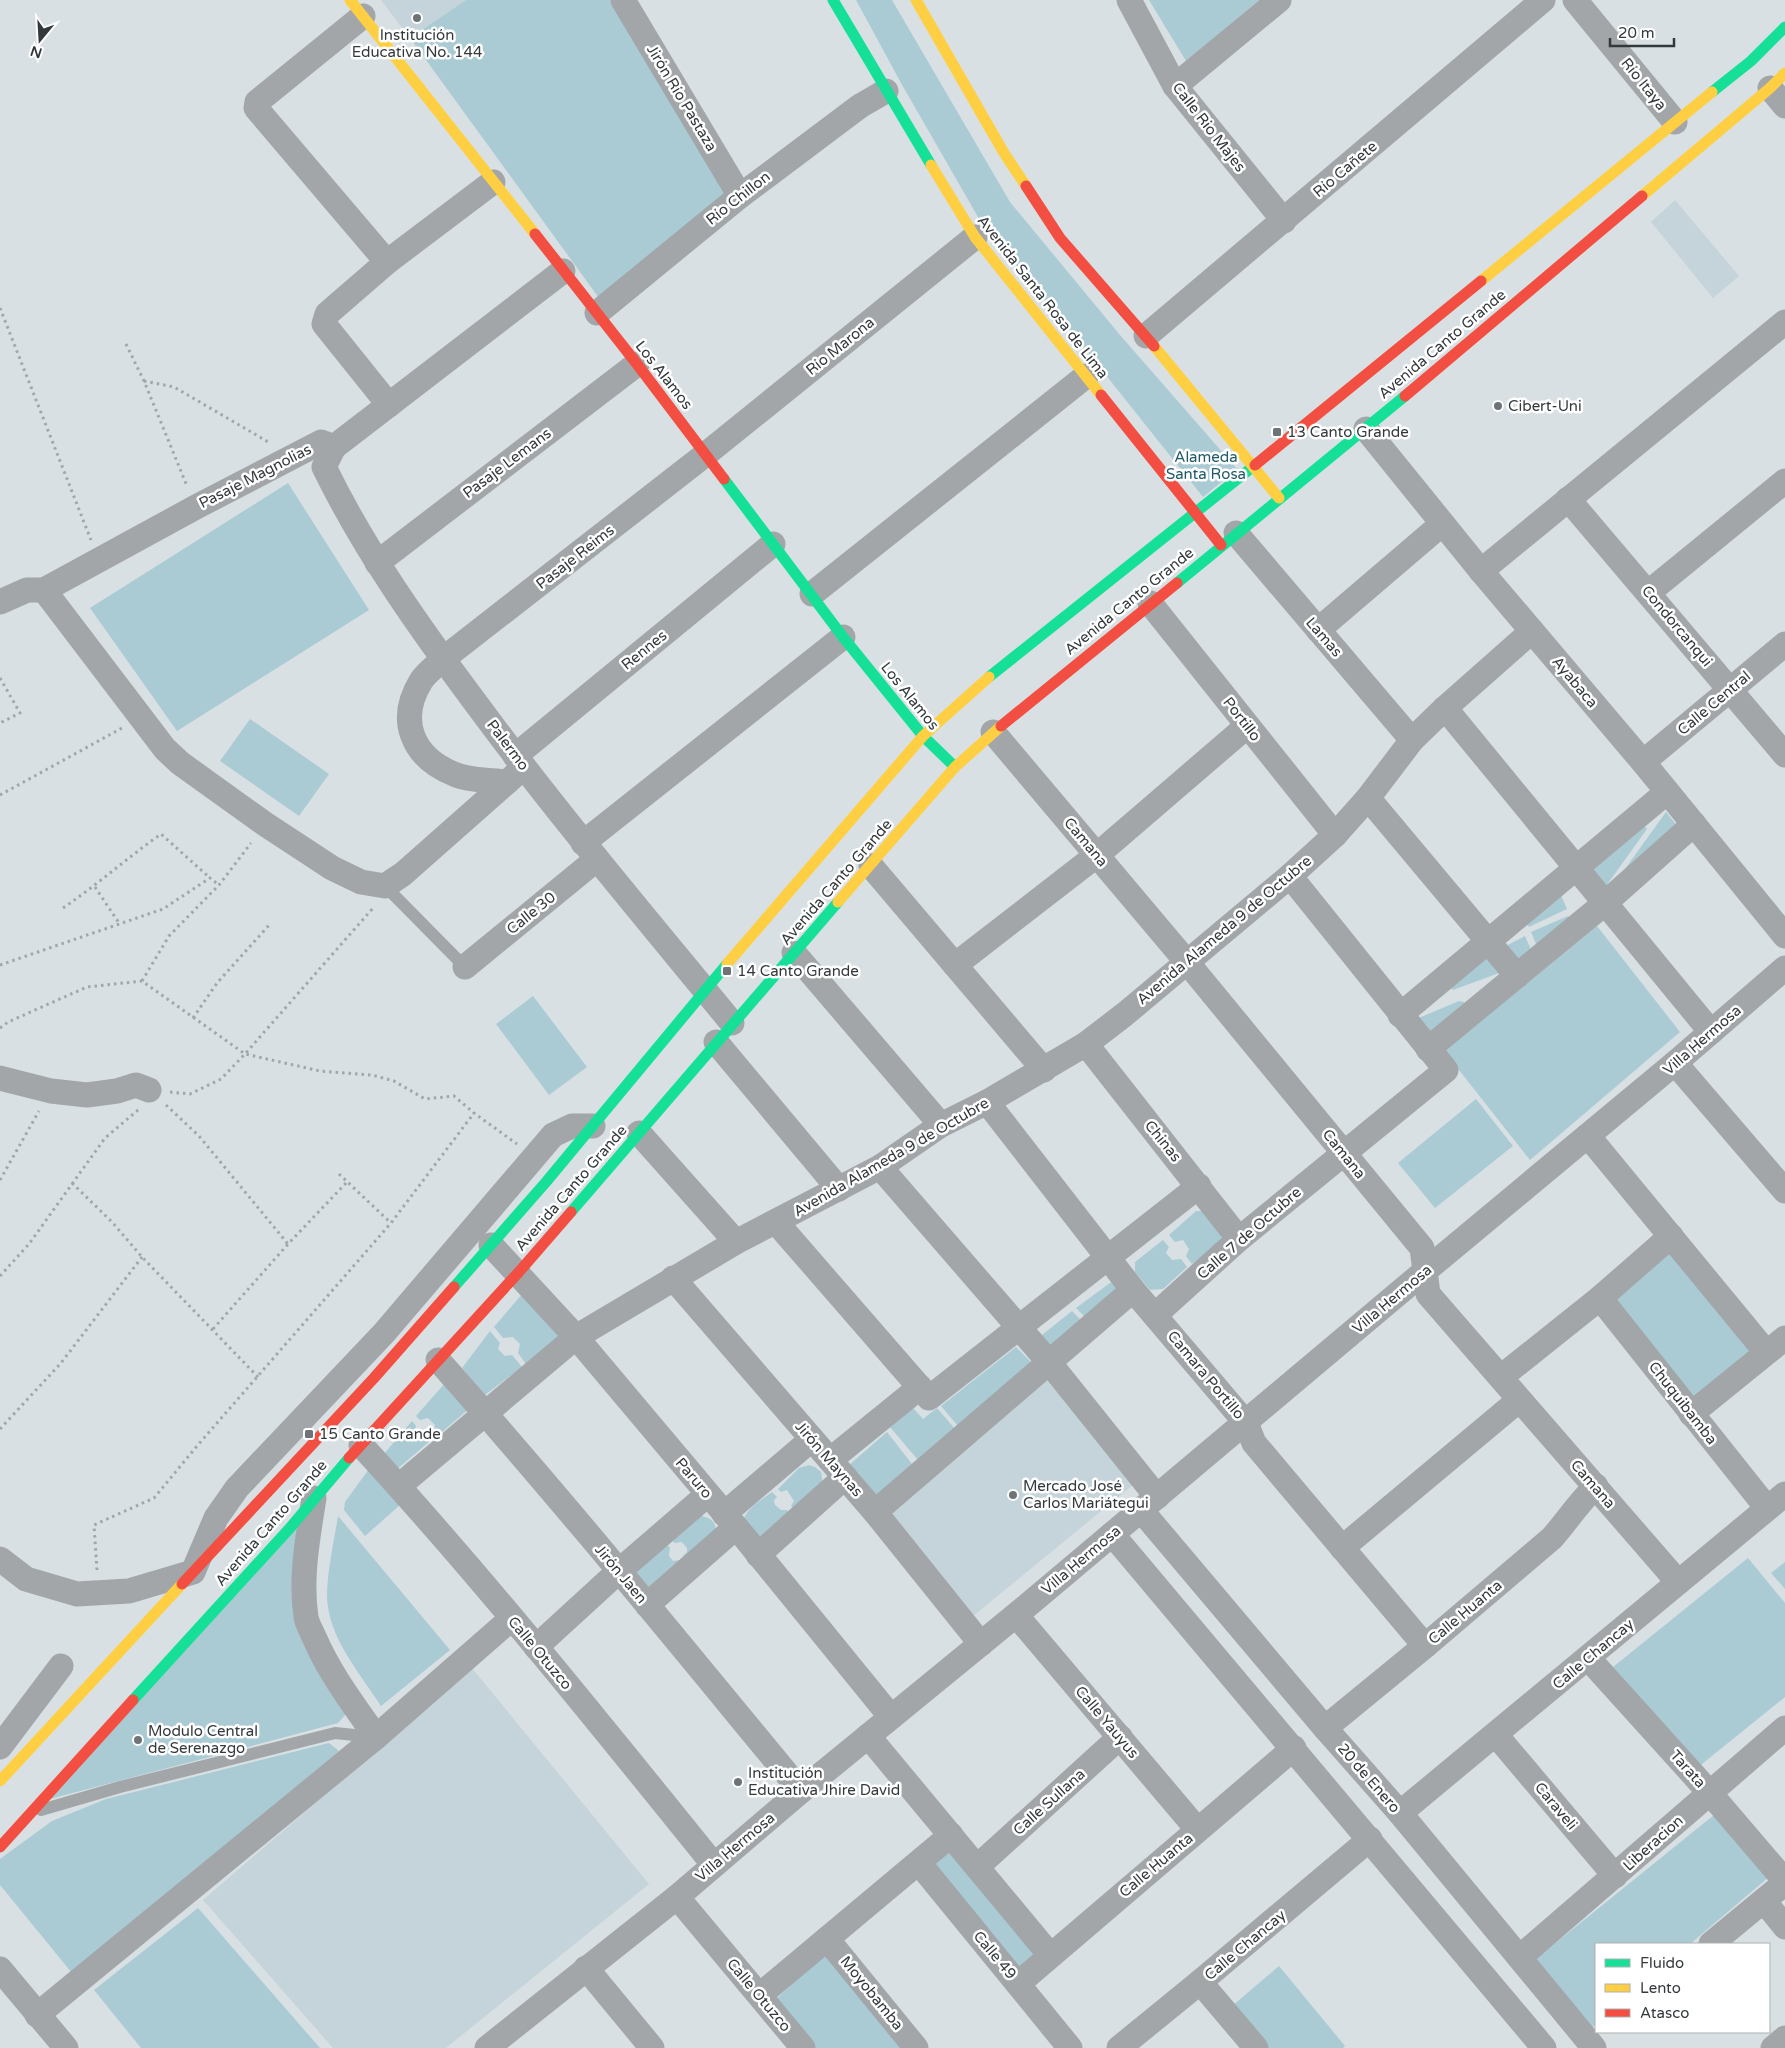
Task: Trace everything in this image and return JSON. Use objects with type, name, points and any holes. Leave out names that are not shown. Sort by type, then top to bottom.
[{"type":"main road","name":"Avenida Santa Rosa de Lima","points":[[834,0],[886,91],[975,237],[1196,512],[1228,539]]},
{"type":"main road","points":[[916,0],[1004,153],[1039,209],[1060,238],[1146,336],[1278,498]]},
{"type":"main road","name":"Los Alamos","points":[[357,8],[637,364],[843,637],[923,736],[955,767]]},
{"type":"main road","name":"Avenida Canto Grande","points":[[0,1781],[374,1378],[593,1126],[705,990],[923,736],[995,672],[1253,467],[1751,61],[1785,27]]},
{"type":"main road","name":"Avenida Canto Grande","points":[[0,1847],[289,1529],[361,1445],[518,1273],[955,767],[993,732],[1780,89]]},
{"type":"street","name":"Jirón Río Pastaza","points":[[623,0],[740,196]]},
{"type":"street","name":"Calle Rio Majes","points":[[1129,0],[1175,86],[1284,221]]},
{"type":"street","points":[[1175,86],[1280,0]]},
{"type":"street","name":"Río Cañete","points":[[1146,336],[1543,0]]},
{"type":"street","name":"Río Itaya","points":[[1575,0],[1675,122]]},
{"type":"street","points":[[357,8],[257,102],[256,108],[387,262]]},
{"type":"street","name":"Río Chillon","points":[[597,313],[740,196],[860,106],[886,91]]},
{"type":"street","points":[[389,405],[324,324],[327,314],[387,262],[493,182]]},
{"type":"street","name":"Río Marona","points":[[706,454],[975,237]]},
{"type":"street","name":"Pasaje Magnolias","points":[[0,602],[27,590],[44,590],[98,559],[321,442],[334,447],[563,271]]},
{"type":"street","points":[[1481,572],[1785,322]]},
{"type":"street","name":"Pasaje Lemans","points":[[377,563],[637,364]]},
{"type":"street","points":[[812,594],[1086,376]]},
{"type":"street","name":"Ayabaca","points":[[1366,428],[1481,572],[1643,762],[1785,936]]},
{"type":"street","name":"Palermo","points":[[334,447],[324,467],[343,505],[377,563],[515,768],[590,851],[732,1023]]},
{"type":"street","name":"Pasaje Reims","points":[[515,768],[454,774],[428,759],[414,742],[408,719],[413,698],[422,679],[443,659],[706,454]]},
{"type":"street","points":[[1649,592],[1785,481]]},
{"type":"street","name":"Condorcanqui","points":[[1568,499],[1649,592],[1785,755]]},
{"type":"street","points":[[1318,630],[1442,524]]},
{"type":"street","name":"Lamas","points":[[1228,539],[1318,630],[1412,740]]},
{"type":"street","name":"Rennes","points":[[385,886],[403,874],[515,768],[773,544]]},
{"type":"street","points":[[44,590],[164,750],[265,824],[332,868],[361,882],[385,886]]},
{"type":"street","name":"Portillo","points":[[1150,603],[1334,835]]},
{"type":"street","name":"Avenida Alameda 9 de Octubre","points":[[399,1486],[576,1337],[736,1242],[880,1167],[941,1125],[987,1102],[1086,1044],[1125,1014],[1186,961],[1290,876],[1334,835],[1368,798],[1412,740],[1532,631]]},
{"type":"street","name":"Calle 30","points":[[465,967],[590,851],[843,637]]},
{"type":"street","name":"Calle Central","points":[[1643,762],[1785,644]]},
{"type":"street","points":[[1445,708],[1711,1032]]},
{"type":"street","points":[[955,965],[1096,855],[1247,726]]},
{"type":"street","name":"Camana","points":[[993,732],[1186,961],[1422,1248],[1428,1294],[1678,1582]]},
{"type":"street","points":[[1400,1015],[1667,792]]},
{"type":"street","points":[[1368,798],[1517,976]]},
{"type":"street","points":[[1290,876],[1428,1049],[1604,904],[1694,824]]},
{"type":"street","points":[[871,866],[1044,1070]]},
{"type":"street","points":[[794,953],[941,1125]]},
{"type":"street","name":"Villa Hermosa","points":[[487,2048],[677,1896],[801,1791],[1016,1615],[1676,1063],[1785,968]]},
{"type":"street","points":[[716,1042],[840,1189]]},
{"type":"street","name":"Chinas","points":[[1086,1044],[1239,1239]]},
{"type":"street","name":"Calle 7 de Octubre","points":[[1155,1315],[1239,1239],[1446,1070],[1428,1049]]},
{"type":"street","points":[[1676,1063],[1785,1191]]},
{"type":"street","points":[[0,1078],[51,1091],[87,1095],[117,1091],[136,1084],[149,1090]]},
{"type":"street","name":"Camara Portillo","points":[[987,1102],[1133,1290],[1246,1423],[1254,1443],[1425,1646]]},
{"type":"street","points":[[0,1559],[26,1580],[77,1594],[129,1591],[193,1572],[216,1518],[237,1488],[384,1333],[553,1135],[572,1126],[593,1126]]},
{"type":"street","points":[[639,1133],[736,1242]]},
{"type":"street","points":[[1588,1136],[1766,1352]]},
{"type":"street","name":"20 de Enero","points":[[880,1167],[1048,1361],[1149,1504],[1325,1728],[1400,1813],[1569,2018],[1596,2041]]},
{"type":"street","points":[[776,1222],[929,1398],[1199,1186]]},
{"type":"street","points":[[1501,1378],[1600,1298],[1671,1236]]},
{"type":"street","name":"Paruro","points":[[491,1245],[576,1337],[707,1495],[730,1520],[891,1717]]},
{"type":"street","name":"Jirón Maynas","points":[[673,1278],[875,1512],[981,1644]]},
{"type":"street","points":[[875,1512],[1048,1361],[1133,1290]]},
{"type":"street","name":"Chuquibamba","points":[[1600,1298],[1691,1414],[1776,1501]]},
{"type":"street","points":[[1691,1414],[1785,1338]]},
{"type":"street","name":"Jirón Jaen","points":[[438,1360],[486,1413],[801,1791]]},
{"type":"street","points":[[758,1555],[837,1468],[920,1387]]},
{"type":"street","points":[[1342,1548],[1519,1400]]},
{"type":"street","points":[[647,1605],[812,1439]]},
{"type":"street","name":"Calle Otuzco","points":[[361,1445],[399,1486],[512,1618],[714,1865]]},
{"type":"street","name":"Calle Huanta","points":[[1325,1728],[1552,1538],[1596,1486]]},
{"type":"street","points":[[536,1647],[619,1571],[707,1495]]},
{"type":"street","points":[[314,1498],[305,1553],[306,1619],[321,1652],[340,1685],[376,1737]]},
{"type":"street","name":"Calle Chancay","points":[[1400,1813],[1776,1501]]},
{"type":"street","points":[[1112,1534],[1370,1839],[1540,2047],[1569,2018]]},
{"type":"street","name":"Calle Yauyus","points":[[1016,1615],[1197,1829]]},
{"type":"street","points":[[38,2014],[376,1737],[512,1618]]},
{"type":"street","name":"Tarata","points":[[1588,1658],[1709,1792],[1785,1882]]},
{"type":"street","points":[[0,1747],[61,1666]]},
{"type":"street","name":"Liberacion","points":[[1520,1957],[1785,1728]]},
{"type":"street","name":"Caraveli","points":[[1496,1735],[1615,1876]]},
{"type":"street","points":[[868,1736],[1050,1955]]},
{"type":"street","name":"Calle Sullana","points":[[977,1867],[1120,1737]]},
{"type":"street","name":"Calle Huanta","points":[[1019,1983],[1294,1748]]},
{"type":"street","points":[[760,1995],[951,1836]]},
{"type":"street","name":"Calle Chancay","points":[[1119,2048],[1370,1839]]},
{"type":"street","name":"Calle 49","points":[[919,1863],[1019,1983],[1070,2048]]},
{"type":"street","points":[[1712,1943],[1785,1882]]},
{"type":"street","name":"Calle Otuzco","points":[[677,1896],[803,2048]]},
{"type":"street","points":[[1764,1901],[1785,1927]]},
{"type":"street","name":"Moyobamba","points":[[827,1939],[916,2048]]},
{"type":"street","points":[[586,1968],[652,2048]]},
{"type":"street","points":[[0,1969],[66,2048]]},
{"type":"street","points":[[1200,1982],[1256,2048]]},
{"type":"street","points":[[1773,2048],[1785,2038]]},
{"type":"lane","points":[[385,886],[465,967]]},
{"type":"lane","points":[[34,1809],[42,1810],[120,1786],[335,1733],[376,1737]]},
{"type":"path","points":[[0,308],[98,559]]},
{"type":"path","points":[[126,344],[144,381],[196,507]]},
{"type":"path","points":[[144,381],[174,387],[293,456]]},
{"type":"path","points":[[0,678],[20,713],[0,723]]},
{"type":"path","points":[[0,796],[130,724]]},
{"type":"path","points":[[142,981],[169,936],[219,885],[265,824]]},
{"type":"path","points":[[63,908],[95,886],[130,855],[161,834],[219,885]]},
{"type":"path","points":[[0,965],[163,909],[210,878]]},
{"type":"path","points":[[95,886],[120,923]]},
{"type":"path","points":[[149,1090],[190,1094],[221,1079],[378,901],[385,886]]},
{"type":"path","points":[[193,1018],[218,984],[270,923]]},
{"type":"path","points":[[0,1028],[8,1022],[86,987],[142,981],[245,1054],[320,1071],[379,1077],[394,1081],[425,1099],[454,1096],[474,1113],[535,1157]]},
{"type":"path","points":[[0,1276],[28,1244],[105,1138],[146,1104],[150,1098],[149,1090]]},
{"type":"path","points":[[149,1090],[199,1136],[288,1244]]},
{"type":"path","points":[[0,1180],[51,1091]]},
{"type":"path","points":[[98,1592],[94,1525],[154,1498],[391,1223],[474,1113]]},
{"type":"path","points":[[339,1174],[391,1223]]},
{"type":"path","points":[[72,1182],[258,1377]]},
{"type":"path","points":[[213,1329],[288,1244],[347,1182]]},
{"type":"path","points":[[0,1429],[61,1363],[142,1256]]},
{"type":"shaded area","name":"Institución Educativa No. 144","points":[[381,0],[466,0],[410,38]]},
{"type":"shaded area","points":[[1675,200],[1739,276],[1713,298],[1651,222]]},
{"type":"shaded area","name":"Mercado José Carlos Mariátegui","points":[[1052,1373],[1139,1480],[972,1617],[888,1511]]},
{"type":"shaded area","points":[[472,1668],[649,1884],[446,2048],[333,2048],[203,1900]]},
{"type":"green space","points":[[466,0],[610,0],[726,195],[599,298],[410,38]]},
{"type":"green space","name":"Alameda Santa Rosa","points":[[856,0],[892,0],[1010,202],[1120,335],[1237,469],[1203,497],[982,224]]},
{"type":"green space","points":[[1149,0],[1259,0],[1186,61]]},
{"type":"green space","points":[[288,483],[369,610],[177,731],[90,608]]},
{"type":"green space","points":[[250,719],[329,774],[299,816],[220,761]]},
{"type":"green space","points":[[1666,812],[1679,828],[1622,873]]},
{"type":"green space","points":[[1643,825],[1647,829],[1606,886],[1590,871]]},
{"type":"green space","points":[[1561,895],[1567,909],[1529,927],[1526,923]]},
{"type":"green space","points":[[1568,916],[1571,919],[1537,946],[1531,932]]},
{"type":"green space","points":[[1597,926],[1680,1032],[1530,1160],[1444,1051]]},
{"type":"green space","points":[[1525,936],[1532,952],[1516,964],[1504,947]]},
{"type":"green space","points":[[1487,957],[1499,973],[1453,990],[1451,988]]},
{"type":"green space","points":[[533,996],[587,1067],[549,1095],[496,1024]]},
{"type":"green space","points":[[1459,1001],[1464,1002],[1465,1006],[1428,1037],[1414,1020]]},
{"type":"green space","points":[[1476,1099],[1513,1146],[1435,1208],[1398,1163]]},
{"type":"green space","points":[[1196,1211],[1204,1211],[1223,1233],[1215,1247],[1192,1264],[1186,1256],[1189,1249],[1183,1240],[1175,1242],[1169,1235]]},
{"type":"green space","points":[[1163,1240],[1169,1247],[1166,1253],[1172,1260],[1181,1259],[1187,1267],[1163,1289],[1150,1290],[1135,1272],[1135,1262]]},
{"type":"green space","points":[[1671,1245],[1757,1352],[1691,1404],[1609,1300]]},
{"type":"green space","points":[[1115,1282],[1118,1289],[1086,1318],[1076,1308],[1110,1283]]},
{"type":"green space","points":[[523,1293],[560,1335],[526,1364],[518,1353],[520,1344],[513,1337],[503,1338],[494,1327]]},
{"type":"green space","points":[[1072,1311],[1083,1322],[1049,1348],[1042,1335]]},
{"type":"green space","points":[[490,1331],[500,1343],[498,1349],[505,1356],[512,1355],[522,1367],[485,1395],[462,1368]]},
{"type":"green space","points":[[1016,1347],[1032,1363],[958,1426],[941,1406]]},
{"type":"green space","points":[[446,1382],[470,1408],[436,1437],[433,1434],[435,1425],[428,1418],[420,1420],[416,1416]]},
{"type":"green space","points":[[913,1408],[923,1419],[937,1408],[955,1429],[918,1460],[890,1427]]},
{"type":"green space","points":[[412,1421],[416,1426],[415,1432],[424,1440],[429,1439],[430,1441],[396,1470],[383,1455]]},
{"type":"green space","points":[[887,1432],[912,1464],[878,1494],[873,1495],[848,1466]]},
{"type":"green space","points":[[809,1465],[821,1472],[823,1485],[795,1511],[791,1506],[794,1501],[787,1490],[781,1492],[778,1489],[799,1468]]},
{"type":"green space","points":[[369,1469],[400,1505],[365,1536],[344,1510],[345,1502]]},
{"type":"green space","points":[[772,1492],[777,1497],[774,1500],[775,1505],[781,1510],[787,1510],[791,1515],[758,1538],[743,1523],[744,1518],[755,1505]]},
{"type":"green space","points":[[338,1516],[450,1650],[381,1706],[345,1652],[332,1624],[328,1609],[329,1574]]},
{"type":"green space","points":[[702,1516],[711,1520],[716,1529],[688,1562],[683,1556],[687,1552],[687,1548],[682,1542],[675,1543],[670,1539],[695,1518]]},
{"type":"green space","points":[[305,1518],[299,1590],[346,1714],[338,1723],[50,1799]]},
{"type":"green space","points":[[665,1542],[670,1548],[669,1556],[673,1561],[679,1560],[684,1565],[658,1587],[646,1588],[636,1577],[637,1570]]},
{"type":"green space","points":[[1748,1558],[1785,1603],[1785,1697],[1697,1768],[1613,1667]]},
{"type":"green space","points":[[1785,1562],[1785,1589],[1771,1573]]},
{"type":"green space","points":[[329,1743],[339,1751],[72,1973],[0,1885],[0,1859],[52,1821],[106,1799]]},
{"type":"green space","points":[[1714,1815],[1770,1876],[1691,1943],[1595,1943],[1595,2025],[1592,2028],[1535,1962],[1537,1958]]},
{"type":"green space","points":[[951,1851],[1038,1956],[1016,1975],[929,1869]]},
{"type":"green space","points":[[198,1908],[320,2048],[141,2048],[94,1990]]},
{"type":"green space","points":[[825,1953],[908,2048],[815,2048],[775,2000]]},
{"type":"green space","points":[[1279,1966],[1345,2046],[1343,2048],[1265,2048],[1232,2006]]},
{"type":"traffic: fast","points":[[833,0],[931,165]]},
{"type":"traffic: fast","points":[[1712,92],[1751,61],[1785,27]]},
{"type":"traffic: fast","points":[[1177,583],[1405,396]]},
{"type":"traffic: fast","points":[[989,677],[1255,465]]},
{"type":"traffic: fast","points":[[724,479],[843,637],[923,736],[955,767]]},
{"type":"traffic: fast","points":[[571,1212],[838,902]]},
{"type":"traffic: fast","points":[[454,1287],[546,1182],[727,964]]},
{"type":"traffic: fast","points":[[133,1700],[289,1529],[349,1458]]},
{"type":"traffic: slow","points":[[350,0],[535,234]]},
{"type":"traffic: slow","points":[[916,0],[1004,153],[1026,186]]},
{"type":"traffic: slow","points":[[1642,196],[1770,88],[1785,73]]},
{"type":"traffic: slow","points":[[1481,281],[1712,92]]},
{"type":"traffic: slow","points":[[931,165],[975,237],[1101,395]]},
{"type":"traffic: slow","points":[[1154,346],[1279,498]]},
{"type":"traffic: slow","points":[[727,964],[923,736],[989,677]]},
{"type":"traffic: slow","points":[[838,902],[955,767],[1001,726]]},
{"type":"traffic: slow","points":[[0,1781],[182,1584]]},
{"type":"traffic: jam","points":[[1026,186],[1060,238],[1154,346]]},
{"type":"traffic: jam","points":[[1405,396],[1642,196]]},
{"type":"traffic: jam","points":[[535,234],[724,479]]},
{"type":"traffic: jam","points":[[1255,465],[1481,281]]},
{"type":"traffic: jam","points":[[1101,395],[1221,545]]},
{"type":"traffic: jam","points":[[1001,726],[1177,583]]},
{"type":"traffic: jam","points":[[349,1458],[518,1273],[571,1212]]},
{"type":"traffic: jam","points":[[182,1584],[374,1378],[454,1287]]},
{"type":"traffic: jam","points":[[0,1847],[133,1700]]},
{"type":"place","name":"Institución Educativa No. 144","points":[[417,18]]},
{"type":"place","name":"Cibert-Uni","points":[[1498,406]]},
{"type":"place","name":"13 Canto Grande","points":[[1277,432]]},
{"type":"place","name":"14 Canto Grande","points":[[727,971]]},
{"type":"place","name":"15 Canto Grande","points":[[309,1434]]},
{"type":"place","name":"Mercado José Carlos Mariátegui","points":[[1013,1495]]},
{"type":"place","name":"Modulo Central de Serenazgo","points":[[138,1740]]},
{"type":"place","name":"Institución Educativa Jhire David","points":[[738,1782]]}]
